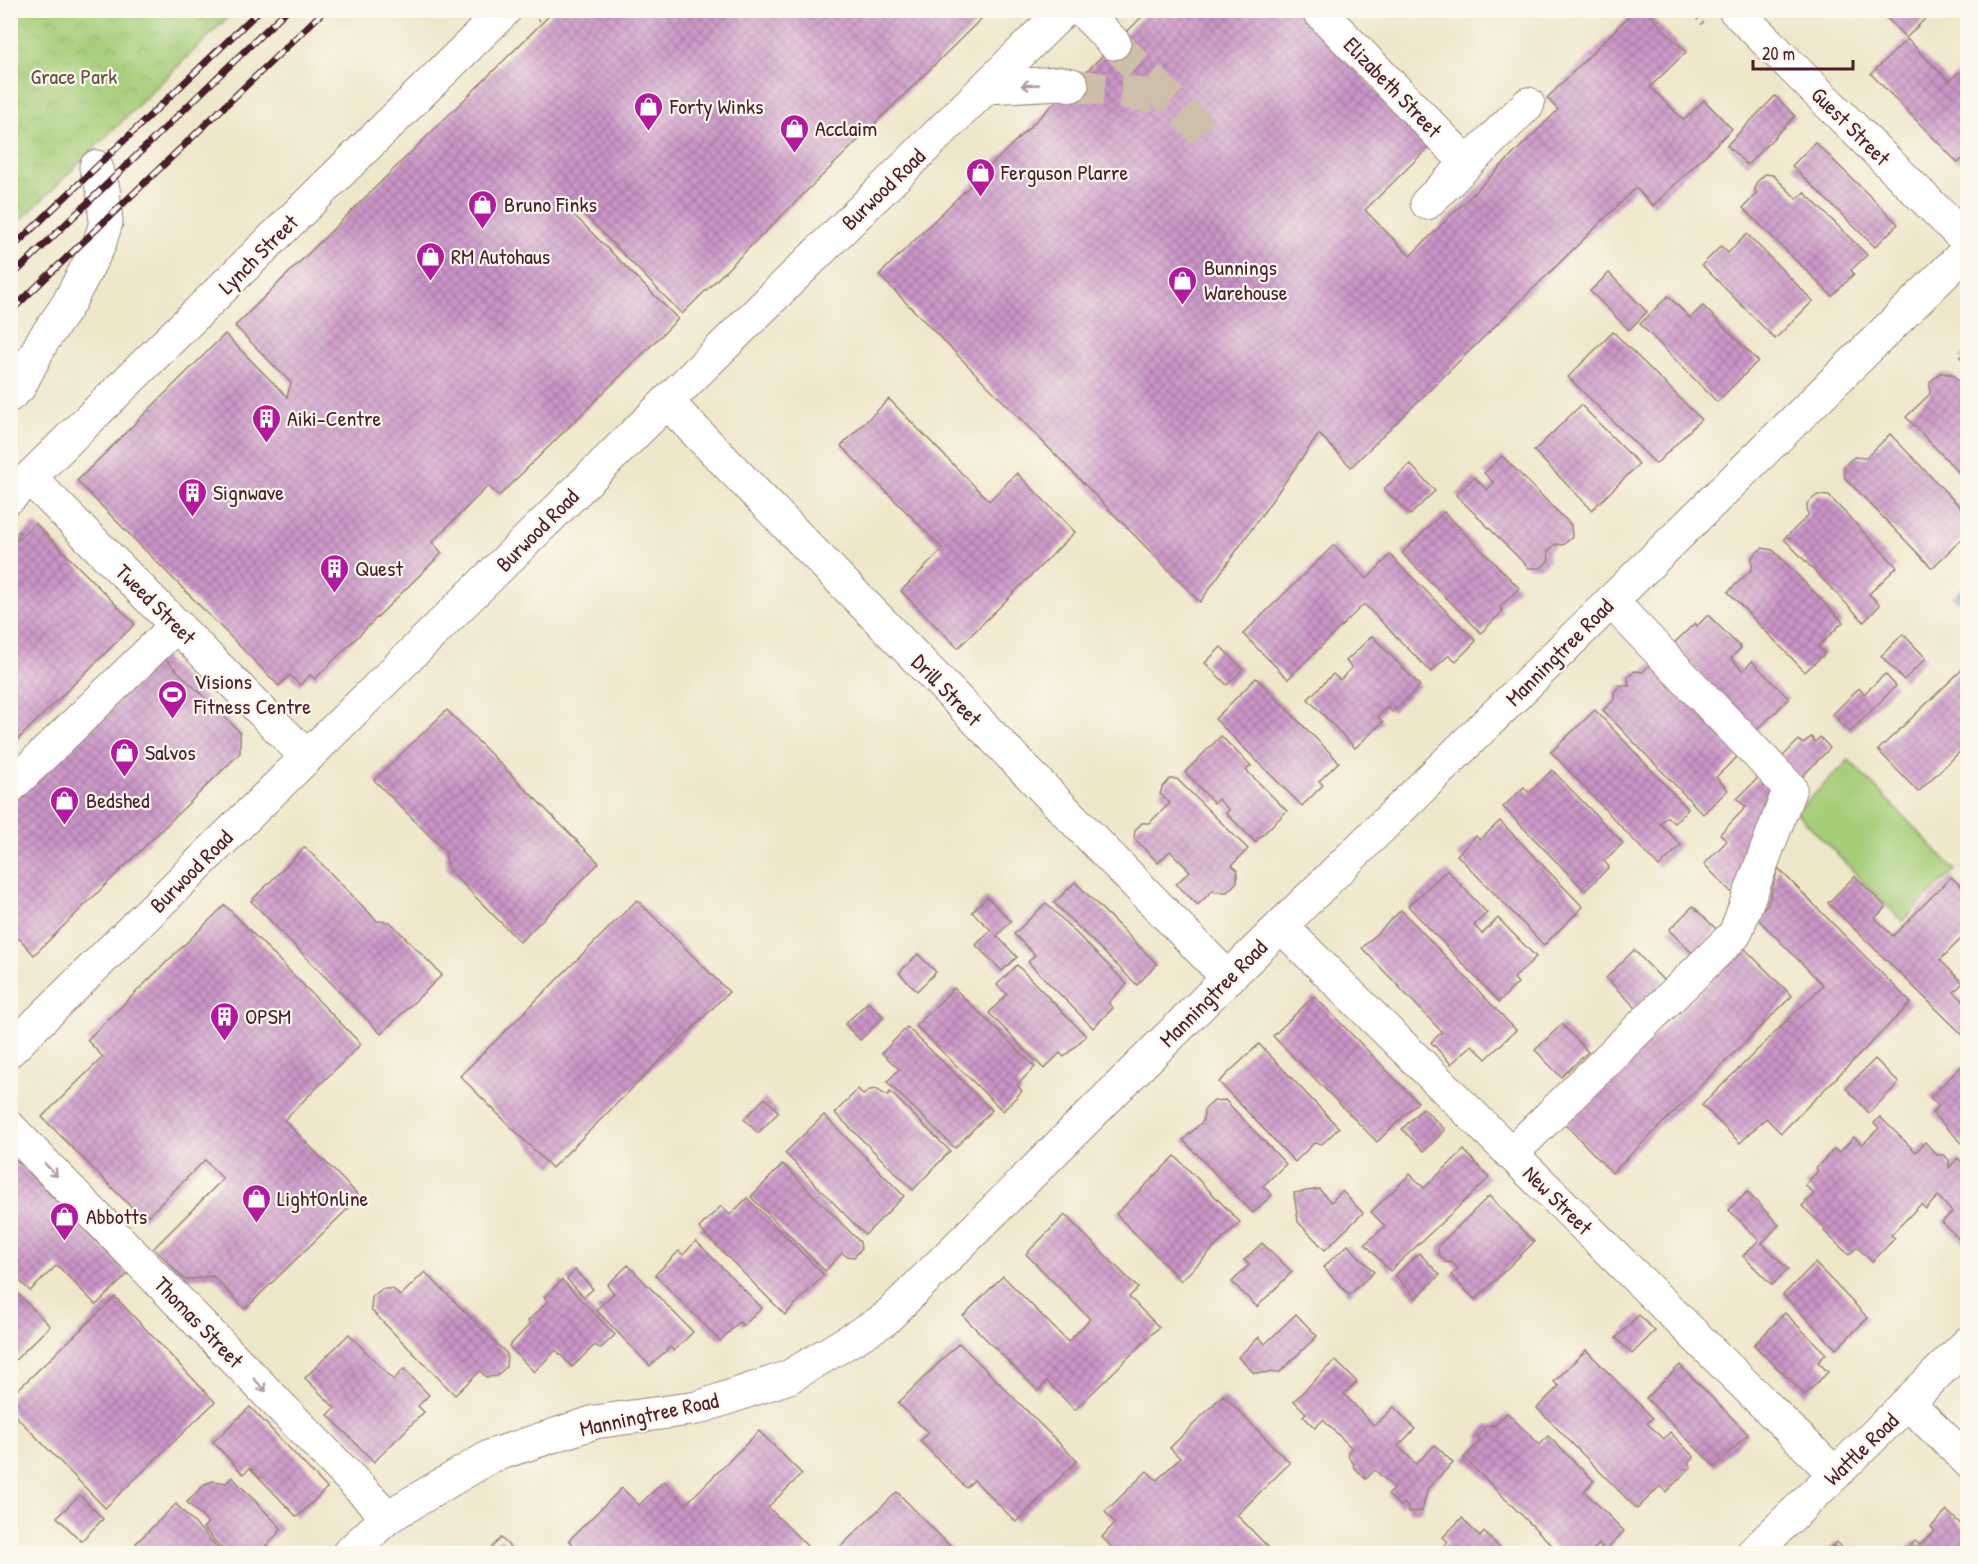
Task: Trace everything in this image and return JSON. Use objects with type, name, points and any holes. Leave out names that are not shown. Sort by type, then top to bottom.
[{"type":"street","name":"Lynch Street","points":[[20,487],[505,10]]},
{"type":"street","name":"Burwood Road","points":[[10,1050],[1064,10]]},
{"type":"street","points":[[1082,10],[1114,43]]},
{"type":"street","name":"Elizabeth Street","points":[[1318,10],[1467,164]]},
{"type":"street","name":"Guest Street","points":[[1736,10],[1968,242]]},
{"type":"street","points":[[988,87],[1061,83],[1072,85]]},
{"type":"street","points":[[1427,202],[1528,104]]},
{"type":"street","points":[[10,395],[19,387],[42,342],[67,306],[99,245],[106,222],[103,189],[96,167]]},
{"type":"street","name":"Manningtree Road","points":[[348,1554],[388,1517],[491,1456],[595,1422],[697,1408],[789,1377],[884,1320],[1968,250]]},
{"type":"street","name":"Drill Street","points":[[667,402],[1228,978]]},
{"type":"street","name":"Tweed Street","points":[[20,487],[177,625],[307,757]]},
{"type":"street","points":[[1511,1154],[1735,934],[1790,788],[1611,601]]},
{"type":"street","points":[[10,787],[177,625]]},
{"type":"street","name":"New Street","points":[[1281,926],[1836,1474]]},
{"type":"street","name":"Thomas Street","points":[[10,1128],[388,1517]]},
{"type":"street","name":"Wattle Road","points":[[1752,1554],[1968,1343]]},
{"type":"street","points":[[1908,1403],[1968,1461]]},
{"type":"green space","name":"Grace Park","points":[[11,11],[234,11],[11,230]]},
{"type":"green space","points":[[1849,760],[1955,870],[1902,921],[1796,812]]},
{"type":"water","points":[[1967,584],[1967,604],[1964,607],[1954,597]]},
{"type":"building","points":[[555,10],[990,10],[682,314],[575,205],[570,211],[678,319],[499,496],[488,486],[432,542],[442,553],[315,679],[310,675],[300,685],[290,675],[279,686],[77,481],[225,334],[287,397],[291,383],[235,326]]},
{"type":"building","name":"Bunnings Warehouse","points":[[1149,10],[1297,10],[1430,146],[1365,210],[1410,256],[1558,110],[1547,98],[1635,10],[1645,10],[1686,52],[1650,87],[1684,120],[1704,100],[1732,129],[1653,206],[1636,188],[1351,467],[1319,434],[1200,602],[879,275]]},
{"type":"building","points":[[1879,10],[1934,10],[1906,38]]},
{"type":"building","points":[[1907,39],[1949,81],[1959,72],[1968,81],[1968,154],[1958,163],[1871,74]]},
{"type":"building","points":[[1775,96],[1795,116],[1747,165],[1727,145]]},
{"type":"building","points":[[1815,142],[1898,224],[1875,247],[1792,166]]},
{"type":"building","points":[[1765,174],[1773,175],[1797,199],[1804,192],[1867,255],[1851,270],[1854,274],[1832,296],[1743,208],[1757,193],[1756,183]]},
{"type":"building","points":[[1747,234],[1813,301],[1775,339],[1702,265],[1721,246],[1728,253]]},
{"type":"building","points":[[1609,273],[1647,312],[1629,330],[1590,291]]},
{"type":"building","points":[[1668,296],[1690,318],[1703,306],[1758,361],[1717,402],[1640,324]]},
{"type":"building","points":[[1613,332],[1701,419],[1656,464],[1568,377]]},
{"type":"building","points":[[1968,350],[1968,365],[1960,357]]},
{"type":"building","points":[[1940,373],[1952,374],[1968,391],[1968,482],[1906,417],[1930,394],[1930,382]]},
{"type":"building","points":[[889,399],[989,501],[1017,473],[1075,532],[958,648],[901,591],[943,549],[841,446]]},
{"type":"building","points":[[1581,405],[1639,464],[1592,510],[1534,451]]},
{"type":"building","points":[[1890,434],[1968,515],[1968,533],[1932,568],[1845,478],[1844,466],[1854,457],[1866,458]]},
{"type":"building","points":[[1502,456],[1571,525],[1572,537],[1563,545],[1556,544],[1548,551],[1549,560],[1541,568],[1529,568],[1456,495],[1474,477],[1487,490],[1494,483],[1484,473]]},
{"type":"building","points":[[1410,464],[1435,491],[1410,515],[1384,489]]},
{"type":"building","points":[[1817,495],[1829,496],[1897,567],[1869,594],[1880,605],[1864,622],[1784,539],[1808,516],[1807,504]]},
{"type":"building","points":[[1444,512],[1519,588],[1500,607],[1503,611],[1481,633],[1402,553]]},
{"type":"building","points":[[35,523],[135,624],[10,747],[10,547]]},
{"type":"building","points":[[1334,545],[1367,579],[1390,555],[1476,641],[1456,661],[1449,655],[1431,672],[1364,604],[1288,679],[1243,634]]},
{"type":"building","points":[[1762,548],[1773,550],[1843,622],[1818,647],[1825,653],[1805,672],[1728,592],[1752,569],[1752,557]]},
{"type":"building","points":[[1708,615],[1741,648],[1731,658],[1743,671],[1752,661],[1789,699],[1755,732],[1670,647],[1695,623],[1697,626]]},
{"type":"building","points":[[1903,634],[1926,658],[1904,680],[1881,656]]},
{"type":"building","points":[[1372,636],[1420,686],[1392,712],[1387,707],[1378,717],[1383,722],[1355,748],[1308,699],[1333,674],[1340,680],[1352,668],[1346,661]]},
{"type":"building","points":[[1221,647],[1243,669],[1227,685],[1205,663]]},
{"type":"building","points":[[160,654],[240,732],[240,753],[34,955],[19,938],[10,947],[10,803]]},
{"type":"building","points":[[1653,661],[1741,753],[1716,777],[1728,790],[1703,814],[1603,710],[1614,700],[1614,692],[1620,685],[1629,686],[1628,677],[1635,671],[1643,672]]},
{"type":"building","points":[[1968,664],[1968,744],[1918,792],[1878,750]]},
{"type":"building","points":[[1885,674],[1896,686],[1850,732],[1833,714],[1859,688],[1864,694]]},
{"type":"building","points":[[1256,678],[1339,762],[1319,781],[1323,785],[1302,806],[1215,719]]},
{"type":"building","points":[[447,710],[599,863],[520,942],[447,868],[446,852],[374,780]]},
{"type":"building","points":[[1595,710],[1688,809],[1674,823],[1667,817],[1660,823],[1681,845],[1659,867],[1551,752]]},
{"type":"building","points":[[1221,736],[1251,766],[1246,770],[1287,811],[1255,842],[1226,813],[1229,810],[1218,799],[1214,803],[1185,772]]},
{"type":"building","points":[[1811,737],[1815,742],[1820,737],[1830,748],[1799,780],[1779,760],[1799,740],[1803,744]]},
{"type":"building","points":[[1552,770],[1623,843],[1604,861],[1609,867],[1585,891],[1503,807],[1524,787],[1529,793]]},
{"type":"building","points":[[1759,777],[1776,793],[1733,894],[1704,864],[1727,841],[1720,834],[1746,807],[1737,799]]},
{"type":"building","points":[[1170,779],[1177,779],[1248,849],[1232,865],[1237,870],[1237,882],[1227,892],[1213,890],[1198,905],[1176,884],[1190,871],[1170,851],[1158,863],[1134,838],[1135,830],[1142,823],[1149,823],[1170,803],[1160,794]]},
{"type":"building","points":[[1500,821],[1583,907],[1544,945],[1457,855],[1476,836],[1480,840]]},
{"type":"building","points":[[305,847],[377,921],[390,922],[442,975],[381,1034],[251,901]]},
{"type":"building","points":[[1778,868],[1911,1003],[1781,1133],[1766,1118],[1740,1143],[1702,1105],[1823,985],[1755,916],[1768,904]]},
{"type":"building","points":[[1447,870],[1487,913],[1474,925],[1482,934],[1498,918],[1536,957],[1514,978],[1518,983],[1499,1002],[1408,906]]},
{"type":"building","points":[[1855,876],[1886,907],[1875,918],[1893,936],[1951,877],[1968,893],[1968,932],[1940,960],[1963,983],[1954,992],[1968,1005],[1968,1040],[1828,903]]},
{"type":"building","points":[[1075,882],[1157,964],[1137,985],[1054,903]]},
{"type":"building","points":[[987,897],[1011,921],[997,936],[1017,957],[1002,971],[976,945],[991,930],[972,912]]},
{"type":"building","points":[[637,900],[729,992],[552,1168],[460,1076]]},
{"type":"building","points":[[1046,903],[1127,984],[1108,1003],[1113,1008],[1093,1028],[1028,962],[1035,955],[1014,934]]},
{"type":"building","points":[[225,905],[361,1044],[284,1120],[360,1197],[245,1309],[213,1276],[185,1280],[154,1248],[223,1179],[205,1160],[144,1220],[42,1117],[103,1057],[87,1040]]},
{"type":"building","points":[[1693,906],[1717,930],[1693,954],[1669,930]]},
{"type":"building","points":[[1401,910],[1516,1030],[1486,1059],[1472,1045],[1451,1064],[1431,1042],[1442,1032],[1362,948]]},
{"type":"building","points":[[1744,948],[1792,996],[1612,1173],[1565,1124]]},
{"type":"building","points":[[1634,950],[1664,981],[1636,1008],[1606,978]]},
{"type":"building","points":[[918,954],[936,972],[917,991],[899,973]]},
{"type":"building","points":[[1017,965],[1086,1036],[1064,1057],[1060,1053],[1044,1069],[989,1013],[1007,994],[997,985]]},
{"type":"building","points":[[954,988],[1035,1067],[1017,1085],[1022,1091],[1003,1111],[916,1026]]},
{"type":"building","points":[[1314,996],[1418,1102],[1377,1142],[1273,1036]]},
{"type":"building","points":[[868,1002],[884,1017],[860,1040],[845,1024]]},
{"type":"building","points":[[1562,1024],[1588,1052],[1561,1077],[1535,1050]]},
{"type":"building","points":[[907,1027],[992,1110],[955,1148],[887,1082],[899,1069],[882,1053]]},
{"type":"building","points":[[1259,1044],[1339,1128],[1322,1144],[1314,1143],[1295,1162],[1219,1082]]},
{"type":"building","points":[[1875,1059],[1899,1083],[1869,1113],[1846,1088]]},
{"type":"building","points":[[1968,1060],[1968,1149],[1932,1113],[1939,1106],[1930,1097]]},
{"type":"building","points":[[858,1089],[863,1095],[876,1089],[887,1096],[890,1092],[950,1151],[913,1190],[835,1113]]},
{"type":"building","points":[[765,1098],[779,1112],[758,1133],[744,1119]]},
{"type":"building","points":[[1225,1100],[1286,1164],[1263,1186],[1272,1195],[1253,1213],[1183,1140],[1203,1121],[1204,1110],[1214,1101]]},
{"type":"building","points":[[1423,1108],[1445,1130],[1424,1151],[1402,1129]]},
{"type":"building","points":[[824,1115],[904,1196],[865,1235],[785,1153]]},
{"type":"building","points":[[1880,1117],[1916,1152],[1925,1142],[1937,1155],[1944,1155],[1949,1160],[1949,1168],[1958,1158],[1968,1168],[1968,1240],[1964,1244],[1942,1222],[1952,1212],[1938,1196],[1926,1209],[1921,1204],[1891,1235],[1895,1238],[1872,1262],[1857,1247],[1849,1255],[1802,1206],[1814,1194],[1805,1185],[1818,1171],[1816,1168],[1834,1149],[1839,1153],[1854,1137],[1862,1145],[1879,1128],[1874,1123]]},
{"type":"building","points":[[1464,1150],[1489,1178],[1390,1271],[1365,1244],[1385,1226],[1371,1212],[1410,1174],[1424,1188]]},
{"type":"building","name":"Abbotts","points":[[10,1153],[128,1274],[96,1305],[57,1265],[30,1291],[10,1271]]},
{"type":"building","points":[[1175,1156],[1240,1222],[1181,1281],[1116,1214]]},
{"type":"building","points":[[783,1164],[860,1242],[861,1249],[854,1257],[842,1253],[825,1271],[751,1197]]},
{"type":"building","points":[[1319,1189],[1331,1202],[1342,1191],[1363,1213],[1325,1250],[1298,1222],[1294,1193]]},
{"type":"building","points":[[1747,1192],[1779,1225],[1762,1243],[1788,1269],[1772,1285],[1743,1256],[1759,1240],[1729,1210]]},
{"type":"building","points":[[1489,1196],[1534,1242],[1475,1300],[1451,1275],[1458,1269],[1438,1254],[1439,1245]]},
{"type":"building","points":[[747,1198],[824,1275],[785,1315],[699,1228],[721,1206],[730,1215]]},
{"type":"building","points":[[1065,1215],[1138,1288],[1129,1297],[1159,1327],[1075,1410],[1047,1381],[1038,1391],[963,1316],[1003,1276],[1068,1342],[1090,1319],[1026,1254]]},
{"type":"building","points":[[696,1241],[762,1308],[743,1326],[739,1322],[720,1341],[655,1275],[679,1251],[683,1255]]},
{"type":"building","points":[[1262,1243],[1292,1272],[1257,1307],[1232,1282],[1249,1265],[1244,1260]]},
{"type":"building","points":[[1348,1245],[1374,1272],[1349,1295],[1323,1267]]},
{"type":"building","points":[[1419,1253],[1440,1275],[1416,1298],[1395,1275]]},
{"type":"building","points":[[1815,1263],[1868,1318],[1836,1349],[1783,1295]]},
{"type":"building","points":[[628,1265],[693,1332],[674,1351],[670,1347],[650,1366],[596,1310],[614,1293],[607,1285]]},
{"type":"building","points":[[575,1270],[593,1289],[584,1297],[567,1279]]},
{"type":"building","points":[[425,1272],[507,1354],[506,1367],[497,1376],[486,1377],[480,1371],[455,1395],[371,1310],[372,1297],[382,1289],[393,1289],[400,1296]]},
{"type":"building","points":[[562,1280],[615,1335],[600,1349],[595,1345],[572,1367],[556,1350],[534,1372],[509,1346],[530,1324],[528,1321],[548,1301],[544,1297]]},
{"type":"building","points":[[10,1286],[50,1326],[10,1365]]},
{"type":"building","points":[[115,1297],[215,1402],[105,1508],[10,1410],[10,1397]]},
{"type":"building","points":[[1785,1313],[1826,1354],[1818,1362],[1828,1372],[1805,1395],[1754,1345]]},
{"type":"building","points":[[1296,1314],[1317,1336],[1280,1372],[1254,1373],[1238,1357],[1259,1337],[1265,1344]]},
{"type":"building","points":[[1639,1315],[1655,1331],[1632,1354],[1616,1338]]},
{"type":"building","points":[[349,1334],[393,1380],[404,1369],[429,1395],[418,1406],[424,1412],[374,1462],[328,1415],[335,1408],[305,1378]]},
{"type":"building","points":[[959,1343],[1077,1461],[1016,1522],[974,1480],[966,1488],[920,1441],[928,1433],[898,1403]]},
{"type":"building","points":[[1586,1350],[1653,1418],[1647,1423],[1664,1439],[1670,1432],[1694,1457],[1688,1463],[1691,1467],[1666,1492],[1660,1486],[1637,1509],[1537,1408],[1559,1386],[1554,1382]]},
{"type":"building","points":[[1335,1360],[1357,1382],[1344,1394],[1374,1426],[1394,1407],[1415,1429],[1398,1446],[1416,1464],[1435,1445],[1453,1463],[1428,1488],[1422,1511],[1409,1512],[1404,1503],[1401,1507],[1388,1495],[1394,1488],[1375,1470],[1366,1479],[1353,1466],[1349,1458],[1348,1452],[1352,1448],[1323,1420],[1315,1428],[1303,1416],[1306,1413],[1294,1401]]},
{"type":"building","points":[[1680,1365],[1748,1434],[1715,1467],[1646,1398]]},
{"type":"building","points":[[1223,1395],[1290,1463],[1237,1515],[1273,1552],[1118,1554],[1102,1537],[1115,1523],[1105,1512],[1147,1471],[1157,1480],[1180,1458],[1170,1448]]},
{"type":"building","points":[[250,1407],[327,1488],[297,1517],[250,1468],[243,1474],[213,1442]]},
{"type":"building","points":[[1507,1413],[1540,1445],[1548,1436],[1594,1481],[1584,1491],[1624,1531],[1605,1551],[1599,1544],[1590,1554],[1561,1554],[1464,1458],[1479,1442],[1478,1435],[1487,1425],[1494,1426]]},
{"type":"building","points":[[759,1431],[802,1474],[768,1507],[808,1547],[802,1554],[582,1554],[569,1540],[622,1488],[639,1505],[664,1481],[686,1504]]},
{"type":"building","points":[[232,1477],[282,1529],[264,1548],[267,1551],[265,1554],[227,1554],[203,1528],[208,1523],[187,1502],[205,1484],[213,1481],[226,1483]]},
{"type":"building","points":[[897,1492],[958,1554],[837,1554],[835,1552]]},
{"type":"building","points":[[80,1495],[103,1519],[81,1541],[57,1517]]},
{"type":"building","points":[[176,1504],[224,1554],[146,1554],[136,1543]]},
{"type":"building","points":[[1947,1511],[1968,1531],[1968,1554],[1903,1554],[1915,1541],[1920,1545],[1935,1531],[1931,1527]]},
{"type":"building","points":[[1462,1518],[1480,1537],[1484,1532],[1501,1549],[1496,1554],[1435,1554],[1448,1542],[1443,1537]]},
{"type":"building","points":[[501,1538],[517,1554],[485,1554]]},
{"type":"building","points":[[1836,1542],[1848,1554],[1825,1554]]},
{"type":"tunnel","points":[[1114,43],[1203,132]]},
{"type":"tunnel","points":[[1072,85],[1170,99]]},
{"type":"railway","points":[[10,250],[260,10]]},
{"type":"railway","points":[[10,278],[287,10]]},
{"type":"railway","points":[[10,312],[325,10]]},
{"type":"place","name":"Forty Winks","points":[[649,132]]},
{"type":"place","name":"Acclaim","points":[[794,154]]},
{"type":"place","name":"Ferguson Plarre","points":[[980,198]]},
{"type":"place","name":"Bruno Finks","points":[[483,230]]},
{"type":"place","name":"RM Autohaus","points":[[430,282]]},
{"type":"place","name":"Bunnings Warehouse","points":[[1183,306]]},
{"type":"place","name":"Aiki-Centre","points":[[266,444]]},
{"type":"place","name":"Signwave","points":[[192,518]]},
{"type":"place","name":"Quest","points":[[334,594]]},
{"type":"place","name":"Visions Fitness Centre","points":[[173,720]]},
{"type":"place","name":"Salvos","points":[[124,778]]},
{"type":"place","name":"Bedshed","points":[[65,826]]},
{"type":"place","name":"OPSM","points":[[224,1042]]},
{"type":"place","name":"LightOnline","points":[[256,1224]]},
{"type":"place","name":"Abbotts","points":[[65,1242]]}]
